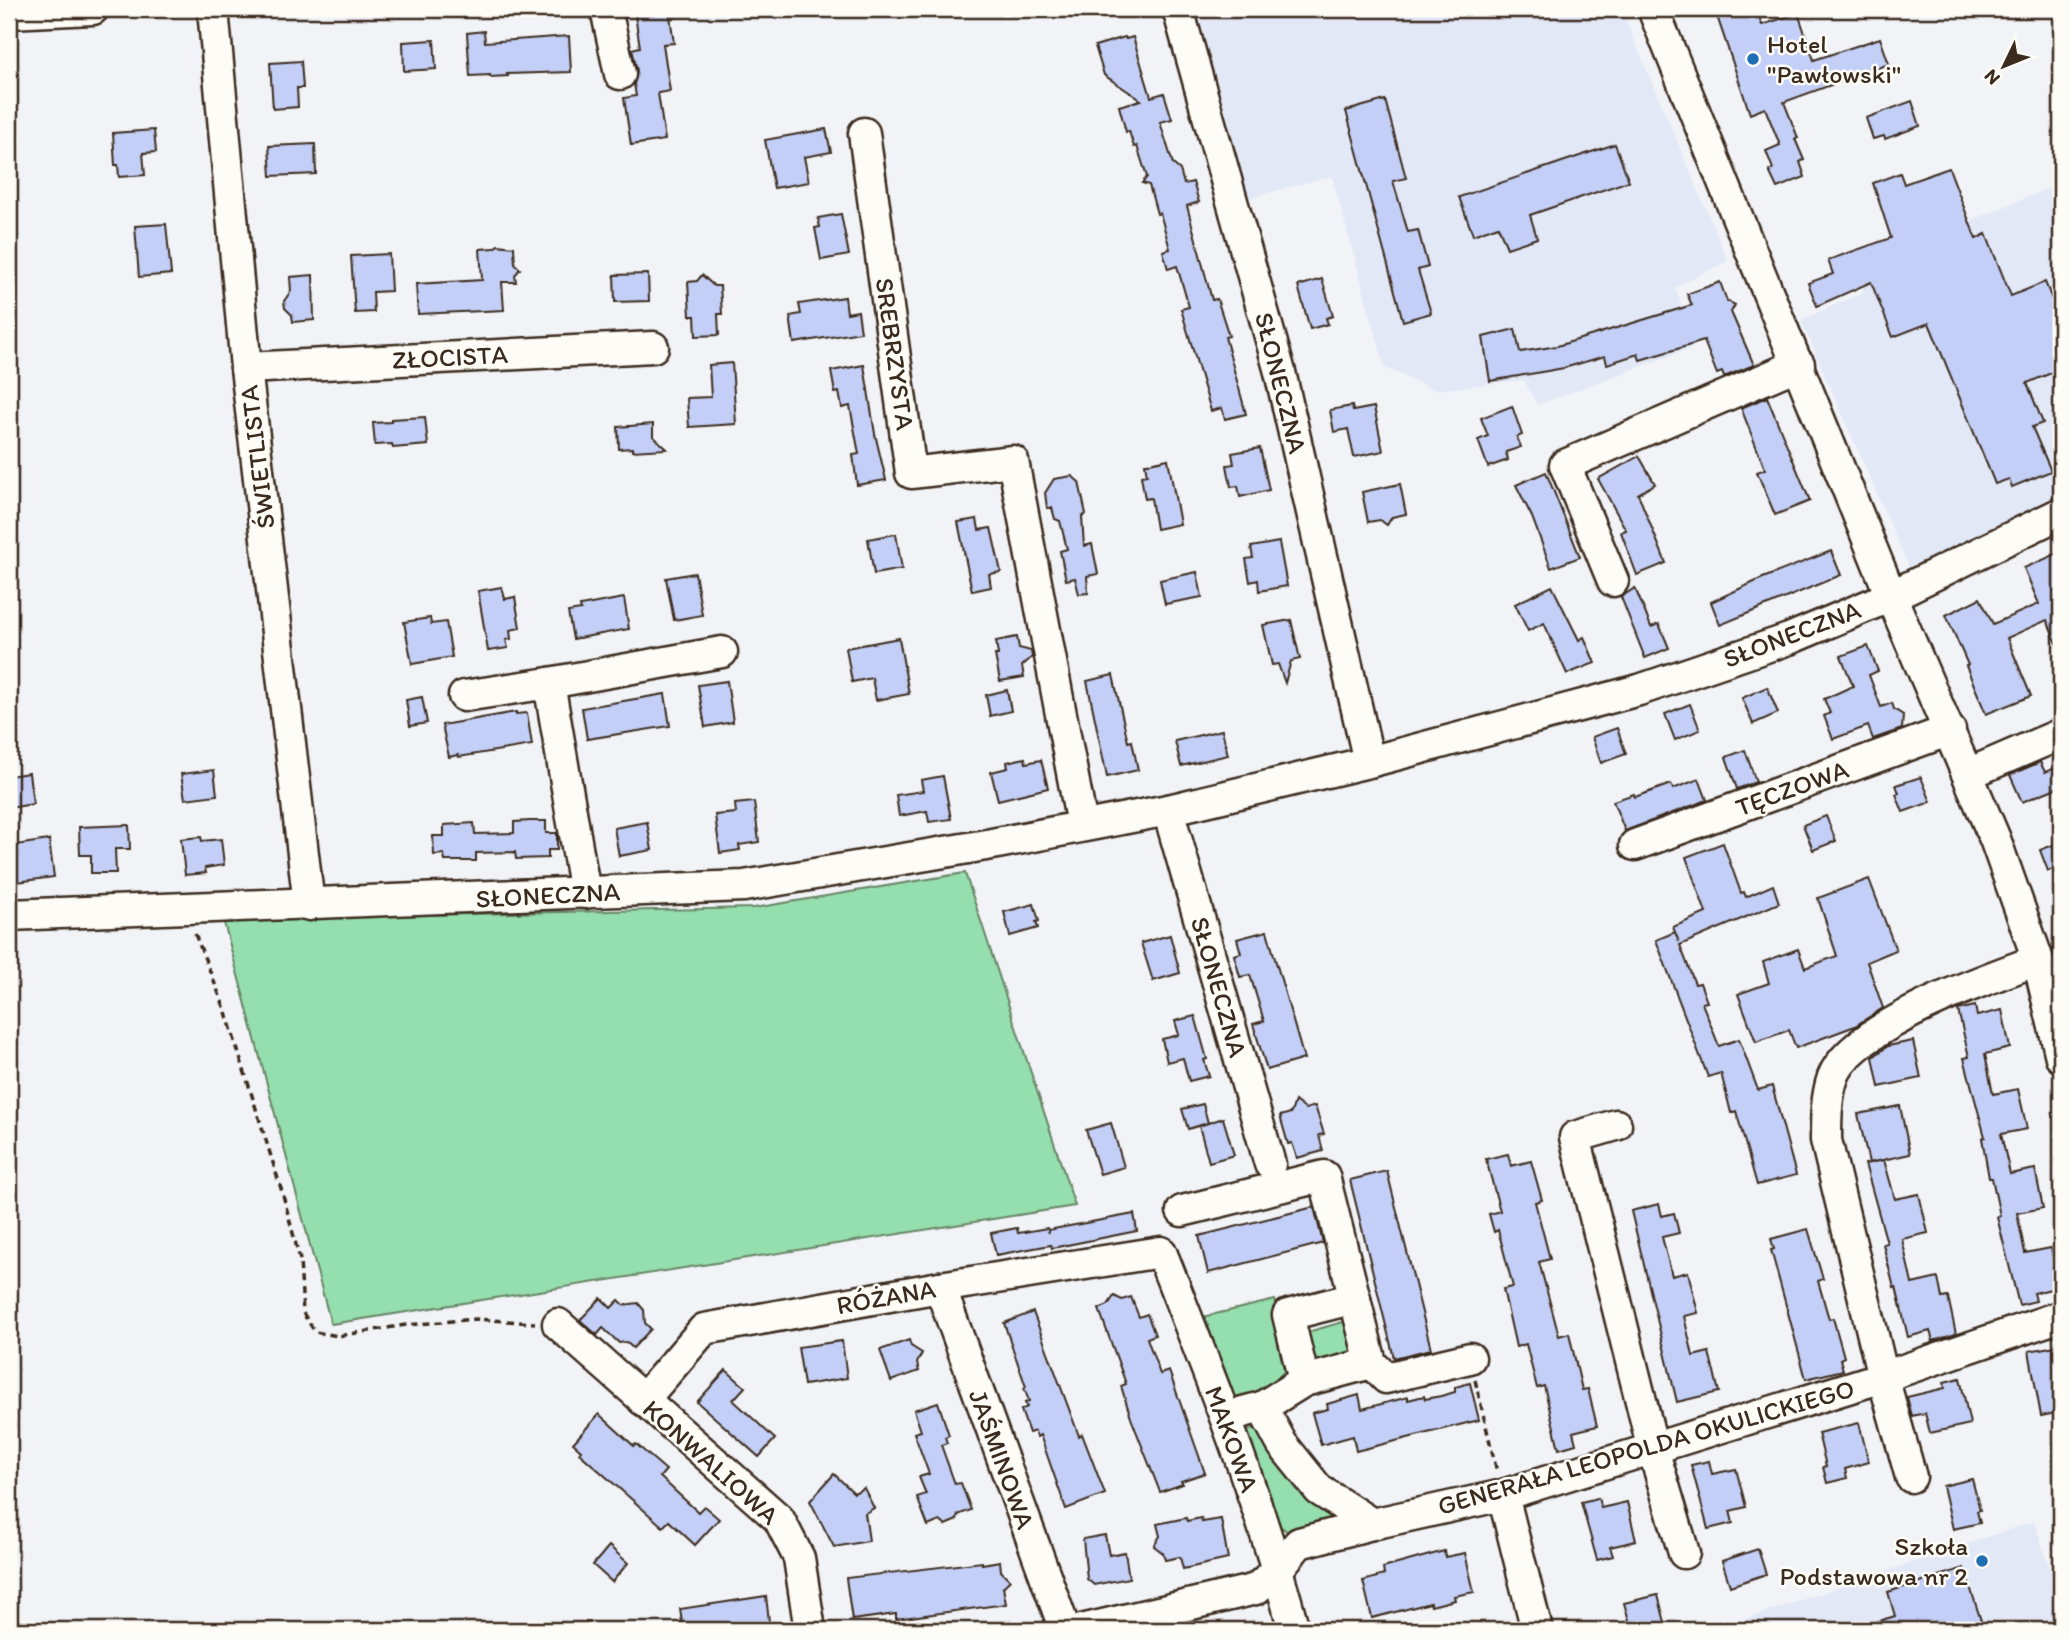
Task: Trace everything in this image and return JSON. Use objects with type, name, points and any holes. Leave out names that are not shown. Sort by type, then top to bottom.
[{"type":"street","points":[[9,13],[93,9]]},
{"type":"street","name":"ŚWIETLISTA","points":[[214,9],[246,368],[309,905]]},
{"type":"street","points":[[606,9],[620,74]]},
{"type":"street","name":"SŁONECZNA","points":[[1178,9],[1280,372],[1368,762]]},
{"type":"street","points":[[1653,9],[1891,596],[1995,839],[2038,960],[2061,1057]]},
{"type":"street","name":"SREBRZYSTA","points":[[864,133],[911,473],[1013,461],[1082,825]]},
{"type":"street","name":"ZŁOCISTA","points":[[246,368],[653,347]]},
{"type":"street","points":[[1613,581],[1565,465],[1799,365]]},
{"type":"street","name":"SŁONECZNA","points":[[9,915],[744,886],[992,844],[1168,810],[1368,762],[1639,690],[1789,639],[1891,596],[2061,513]]},
{"type":"street","points":[[464,696],[722,652]]},
{"type":"street","points":[[549,683],[585,893]]},
{"type":"street","name":"TĘCZOWA","points":[[1635,845],[1950,730]]},
{"type":"street","points":[[1968,774],[2061,734]]},
{"type":"street","name":"SŁONECZNA","points":[[1168,810],[1270,1164]]},
{"type":"street","points":[[1911,1477],[1883,1377],[1826,1140],[1826,1111],[1833,1078],[1839,1066],[1878,1030],[1911,1013],[2038,960]]},
{"type":"street","points":[[1616,1125],[1575,1137],[1653,1449],[1684,1553]]},
{"type":"street","points":[[1182,1211],[1324,1177],[1371,1363],[1386,1378],[1469,1358]]},
{"type":"street","name":"RÓŻANA","points":[[643,1400],[704,1329],[940,1287],[1161,1252]]},
{"type":"street","name":"MAKOWA","points":[[1161,1252],[1225,1416],[1278,1569],[1294,1630]]},
{"type":"street","name":"JAŚMINOWA","points":[[940,1287],[1065,1630]]},
{"type":"street","points":[[1304,1381],[1288,1315],[1355,1298]]},
{"type":"street","name":"GENERAŁA LEOPOLDA OKULICKIEGO","points":[[1081,1630],[1256,1589],[1278,1569],[1299,1543],[1503,1495],[1883,1377],[2061,1317]]},
{"type":"street","name":"KONWALIOWA","points":[[558,1324],[779,1519],[799,1558],[810,1630]]},
{"type":"street","points":[[1225,1416],[1262,1407],[1304,1381],[1371,1363]]},
{"type":"street","points":[[1262,1407],[1282,1444],[1319,1490],[1372,1524]]},
{"type":"street","points":[[1503,1495],[1537,1630]]},
{"type":"path","points":[[186,910],[225,1009],[283,1195],[299,1260],[303,1313],[315,1332],[338,1336],[406,1325],[476,1319],[558,1324]]},
{"type":"path","points":[[1469,1358],[1503,1495]]},
{"type":"shaded area","points":[[1621,9],[1728,261],[1675,287],[1696,346],[1537,405],[1524,380],[1435,390],[1385,368],[1332,176],[1244,199],[1192,10]]},
{"type":"shaded area","points":[[2061,183],[2061,505],[1911,572],[1801,320],[1864,292],[1857,269]]},
{"type":"shaded area","name":"Szkoła Podstawowa nr 2","points":[[2034,1521],[2061,1601],[2061,1630],[1713,1630]]},
{"type":"green space","points":[[965,873],[1075,1206],[331,1324],[223,919],[754,908]]},
{"type":"green space","points":[[1275,1300],[1291,1365],[1254,1394],[1237,1396],[1228,1392],[1198,1318]]},
{"type":"green space","points":[[1350,1320],[1361,1349],[1313,1371],[1304,1333]]},
{"type":"green space","points":[[1257,1428],[1346,1522],[1301,1534],[1288,1532],[1276,1523],[1244,1440],[1247,1431]]},
{"type":"building","points":[[634,9],[669,9],[674,43],[663,44],[670,91],[658,93],[665,140],[631,145],[624,98],[636,96],[634,84],[637,71],[632,49],[640,47]]},
{"type":"building","points":[[1737,9],[1756,9],[1762,25],[1798,13],[1814,60],[1880,38],[1889,64],[1784,102],[1798,138],[1795,139],[1804,160],[1800,162],[1805,177],[1777,188],[1769,171],[1773,169],[1766,151],[1780,145],[1765,108],[1750,114],[1717,16]]},
{"type":"building","points":[[484,31],[485,42],[569,36],[571,72],[470,76],[467,33]]},
{"type":"building","points":[[1133,37],[1151,97],[1164,93],[1172,119],[1160,122],[1173,164],[1180,170],[1184,184],[1193,182],[1199,202],[1187,206],[1212,300],[1217,299],[1229,336],[1225,337],[1246,414],[1225,419],[1222,408],[1211,411],[1181,309],[1189,307],[1177,266],[1168,269],[1163,251],[1170,249],[1160,213],[1157,214],[1149,185],[1142,183],[1147,177],[1137,146],[1134,147],[1129,131],[1126,132],[1119,106],[1141,100],[1104,75],[1095,46]]},
{"type":"building","points":[[434,40],[436,69],[404,71],[403,42]]},
{"type":"building","points":[[301,61],[303,88],[297,88],[298,107],[273,109],[270,63]]},
{"type":"building","points":[[1385,100],[1406,178],[1393,181],[1408,232],[1418,230],[1428,267],[1418,270],[1431,313],[1403,321],[1346,111]]},
{"type":"building","points":[[1912,101],[1920,126],[1885,139],[1884,136],[1873,139],[1866,118]]},
{"type":"building","points":[[826,129],[831,152],[804,157],[809,182],[774,188],[765,140]]},
{"type":"building","points":[[154,130],[156,152],[143,153],[145,175],[119,177],[118,165],[115,165],[113,133]]},
{"type":"building","points":[[315,144],[316,174],[271,176],[269,146]]},
{"type":"building","points":[[1615,144],[1629,181],[1530,215],[1537,238],[1507,248],[1498,226],[1473,235],[1459,197]]},
{"type":"building","points":[[1949,168],[1976,239],[1986,234],[2011,296],[2045,282],[2061,321],[2061,369],[2027,383],[2043,423],[2032,427],[2051,471],[2012,487],[2009,479],[1995,484],[1929,323],[1893,337],[1871,282],[1817,306],[1808,283],[1833,274],[1828,260],[1891,238],[1873,183],[1900,173],[1904,184]]},
{"type":"building","points":[[841,214],[849,255],[821,260],[815,228],[820,227],[818,218]]},
{"type":"building","points":[[166,224],[171,274],[139,277],[135,226]]},
{"type":"building","points":[[498,245],[514,247],[515,264],[520,269],[515,275],[516,282],[502,282],[504,310],[418,314],[416,284],[482,280],[480,249]]},
{"type":"building","points":[[389,254],[391,291],[373,292],[374,312],[355,313],[351,256]]},
{"type":"building","points":[[648,274],[649,301],[615,302],[614,275]]},
{"type":"building","points":[[313,275],[314,320],[293,322],[284,301],[291,291],[290,277]]},
{"type":"building","points":[[702,275],[714,286],[720,286],[722,314],[718,314],[719,335],[696,336],[695,316],[690,316],[688,282],[697,281]]},
{"type":"building","points":[[1322,279],[1333,316],[1326,318],[1328,324],[1310,329],[1298,286]]},
{"type":"building","points":[[1720,282],[1727,301],[1735,305],[1731,312],[1754,365],[1724,377],[1722,372],[1717,374],[1704,341],[1640,360],[1638,354],[1607,364],[1605,356],[1564,368],[1490,381],[1483,337],[1515,329],[1520,352],[1557,346],[1692,305],[1687,294]]},
{"type":"building","points":[[845,297],[847,313],[858,311],[861,332],[794,343],[790,316],[801,314],[799,304]]},
{"type":"building","points":[[732,363],[736,424],[689,427],[687,398],[711,397],[709,365]]},
{"type":"building","points":[[864,365],[875,434],[886,480],[857,485],[853,455],[859,454],[850,406],[842,408],[839,392],[835,393],[831,371]]},
{"type":"building","points":[[1767,397],[1810,501],[1775,515],[1757,472],[1765,469],[1741,408]]},
{"type":"building","points":[[1352,406],[1353,411],[1374,407],[1383,451],[1354,457],[1348,429],[1334,432],[1330,410]]},
{"type":"building","points":[[1512,406],[1522,435],[1517,437],[1521,447],[1506,452],[1508,460],[1488,467],[1478,440],[1488,436],[1481,418]]},
{"type":"building","points":[[425,417],[428,445],[393,448],[392,444],[375,445],[373,423]]},
{"type":"building","points":[[653,424],[653,436],[667,449],[619,449],[618,427]]},
{"type":"building","points":[[1260,448],[1269,490],[1240,497],[1238,486],[1231,487],[1227,465],[1234,464],[1232,453]]},
{"type":"building","points":[[1639,456],[1655,484],[1638,494],[1666,563],[1637,575],[1621,532],[1626,530],[1598,479]]},
{"type":"building","points":[[1168,459],[1180,524],[1156,529],[1151,498],[1145,499],[1141,476],[1147,475],[1145,464]]},
{"type":"building","points":[[1546,472],[1580,557],[1551,568],[1532,517],[1516,485]]},
{"type":"building","points":[[1072,476],[1079,482],[1086,514],[1082,517],[1084,546],[1092,544],[1098,574],[1087,576],[1088,593],[1079,594],[1075,578],[1066,580],[1060,551],[1067,549],[1060,521],[1055,519],[1052,508],[1047,508],[1045,493],[1054,479]]},
{"type":"building","points":[[1400,484],[1406,514],[1392,517],[1387,525],[1380,520],[1368,522],[1362,492]]},
{"type":"building","points":[[977,519],[979,530],[991,528],[1001,572],[989,574],[991,587],[972,591],[958,522]]},
{"type":"building","points":[[896,534],[902,569],[874,574],[868,539]]},
{"type":"building","points":[[1279,542],[1287,586],[1259,591],[1258,580],[1250,582],[1246,559],[1253,558],[1251,547]]},
{"type":"building","points":[[1831,551],[1841,575],[1720,625],[1711,602]]},
{"type":"building","points":[[2061,552],[2061,653],[2047,620],[2007,638],[2031,696],[1986,714],[1946,615],[1980,598],[1993,624],[2039,604],[2024,568]]},
{"type":"building","points":[[1197,572],[1202,597],[1165,604],[1160,580]]},
{"type":"building","points":[[695,573],[702,615],[674,620],[666,578]]},
{"type":"building","points":[[1552,586],[1579,640],[1584,637],[1595,663],[1567,674],[1544,623],[1528,631],[1515,604]]},
{"type":"building","points":[[502,587],[505,599],[515,597],[520,628],[510,630],[511,639],[506,640],[508,648],[488,651],[478,591]]},
{"type":"building","points":[[1635,588],[1651,627],[1659,624],[1669,648],[1645,658],[1621,597]]},
{"type":"building","points":[[624,598],[629,629],[573,639],[568,612],[581,610],[580,606]]},
{"type":"building","points":[[430,618],[431,624],[446,622],[452,657],[412,664],[404,622]]},
{"type":"building","points":[[1291,620],[1300,659],[1291,661],[1285,683],[1278,664],[1272,665],[1263,625]]},
{"type":"building","points":[[1017,637],[1019,648],[1031,651],[1032,657],[1022,666],[1024,677],[1000,681],[995,655],[998,655],[996,641]]},
{"type":"building","points":[[899,638],[909,694],[876,700],[872,678],[852,682],[846,648]]},
{"type":"building","points":[[1868,646],[1878,671],[1869,675],[1881,707],[1892,703],[1894,709],[1903,715],[1902,729],[1873,739],[1868,726],[1833,739],[1824,716],[1830,713],[1824,699],[1853,686],[1841,656]]},
{"type":"building","points":[[1113,675],[1128,742],[1132,741],[1138,770],[1107,777],[1087,681]]},
{"type":"building","points":[[727,681],[733,722],[705,727],[698,685]]},
{"type":"building","points":[[1767,687],[1778,713],[1753,724],[1742,698]]},
{"type":"building","points":[[1007,690],[1011,711],[990,716],[986,695]]},
{"type":"building","points":[[665,694],[670,726],[587,739],[582,708]]},
{"type":"building","points":[[422,697],[427,723],[410,726],[406,700]]},
{"type":"building","points":[[1690,704],[1700,730],[1675,740],[1665,714]]},
{"type":"building","points":[[516,712],[527,713],[532,745],[449,757],[442,725]]},
{"type":"building","points":[[1617,728],[1626,754],[1601,763],[1592,737]]},
{"type":"building","points":[[1222,730],[1228,755],[1181,766],[1175,741]]},
{"type":"building","points":[[1745,750],[1756,782],[1737,789],[1726,757]]},
{"type":"building","points":[[1025,758],[1026,763],[1041,760],[1048,788],[998,800],[991,772],[1008,768],[1007,762]]},
{"type":"building","points":[[2040,762],[2045,772],[2061,766],[2061,786],[2022,802],[2010,775]]},
{"type":"building","points":[[214,770],[217,795],[185,799],[181,774]]},
{"type":"building","points":[[29,773],[33,804],[9,808],[9,776]]},
{"type":"building","points":[[943,776],[951,819],[929,822],[927,811],[899,816],[896,795],[923,791],[921,780]]},
{"type":"building","points":[[1921,777],[1931,802],[1903,812],[1896,794],[1899,793],[1896,785]]},
{"type":"building","points":[[1699,779],[1707,800],[1625,831],[1613,801],[1634,794],[1635,797],[1671,784],[1673,789]]},
{"type":"building","points":[[754,802],[759,842],[739,845],[740,850],[720,853],[715,815],[736,813],[735,804]]},
{"type":"building","points":[[1826,816],[1836,841],[1813,850],[1803,825]]},
{"type":"building","points":[[546,821],[546,833],[557,833],[557,850],[548,850],[548,858],[516,859],[515,852],[476,853],[476,861],[445,861],[444,854],[434,855],[433,836],[444,836],[444,825],[474,823],[475,834],[514,833],[514,822]]},
{"type":"building","points":[[647,822],[652,850],[619,856],[614,828]]},
{"type":"building","points":[[129,825],[130,849],[115,849],[116,873],[91,873],[91,855],[80,855],[79,827]]},
{"type":"building","points":[[201,837],[202,841],[221,839],[224,865],[205,868],[206,873],[185,875],[181,839]]},
{"type":"building","points":[[49,840],[54,877],[9,883],[9,846]]},
{"type":"building","points":[[2061,842],[2061,866],[2048,871],[2040,850]]},
{"type":"building","points":[[1723,843],[1741,893],[1744,892],[1746,897],[1773,885],[1779,903],[1680,945],[1695,984],[1700,983],[1707,1002],[1702,1003],[1719,1046],[1739,1039],[1758,1090],[1772,1086],[1796,1175],[1757,1185],[1736,1111],[1731,1113],[1721,1073],[1708,1077],[1656,940],[1675,932],[1673,927],[1706,913],[1686,857]]},
{"type":"building","points":[[1869,879],[1896,950],[1867,962],[1883,1008],[1855,1026],[1796,1048],[1789,1030],[1756,1042],[1738,994],[1769,983],[1763,962],[1798,949],[1805,968],[1837,956],[1818,898]]},
{"type":"building","points":[[1034,904],[1039,921],[1036,922],[1038,928],[1010,936],[1004,912]]},
{"type":"building","points":[[1267,931],[1304,1059],[1267,1070],[1253,1024],[1264,1021],[1250,975],[1240,977],[1234,955],[1241,953],[1237,939]]},
{"type":"building","points":[[1170,935],[1180,973],[1153,981],[1141,943]]},
{"type":"building","points":[[1975,1006],[1977,1016],[2002,1010],[2010,1048],[1985,1054],[1993,1094],[2018,1089],[2027,1129],[2001,1134],[2010,1174],[2035,1169],[2043,1208],[2017,1213],[2025,1253],[2051,1248],[2060,1287],[2034,1293],[2036,1301],[2019,1305],[1997,1217],[2000,1216],[1992,1178],[1989,1178],[1982,1138],[1985,1137],[1964,1058],[1969,1057],[1958,1010]]},
{"type":"building","points":[[1195,1016],[1209,1076],[1189,1081],[1183,1058],[1167,1062],[1162,1039],[1179,1035],[1175,1021]]},
{"type":"building","points":[[1913,1041],[1921,1078],[1879,1087],[1873,1057],[1888,1046]]},
{"type":"building","points":[[1295,1101],[1305,1109],[1315,1106],[1324,1134],[1319,1135],[1323,1151],[1297,1158],[1292,1143],[1288,1144],[1280,1116],[1291,1113]]},
{"type":"building","points":[[1203,1104],[1208,1123],[1188,1129],[1182,1109]]},
{"type":"building","points":[[1900,1106],[1910,1154],[1869,1163],[1858,1114]]},
{"type":"building","points":[[1223,1118],[1234,1155],[1209,1162],[1199,1126]]},
{"type":"building","points":[[1111,1123],[1124,1167],[1100,1174],[1086,1130]]},
{"type":"building","points":[[1508,1154],[1511,1166],[1531,1161],[1542,1200],[1535,1202],[1550,1259],[1539,1262],[1559,1336],[1569,1333],[1582,1390],[1588,1389],[1597,1426],[1573,1432],[1576,1444],[1559,1449],[1544,1386],[1537,1388],[1526,1344],[1516,1347],[1503,1289],[1513,1287],[1498,1230],[1494,1232],[1489,1214],[1500,1211],[1486,1159]]},
{"type":"building","points":[[1884,1160],[1895,1199],[1919,1194],[1928,1233],[1902,1239],[1912,1284],[1938,1278],[1942,1298],[1948,1297],[1956,1334],[1933,1341],[1930,1331],[1908,1337],[1883,1244],[1887,1243],[1865,1164]]},
{"type":"building","points":[[1387,1171],[1431,1349],[1394,1358],[1350,1180]]},
{"type":"building","points":[[1659,1204],[1662,1216],[1674,1213],[1679,1233],[1662,1237],[1672,1276],[1688,1272],[1698,1313],[1684,1316],[1693,1356],[1709,1352],[1719,1392],[1677,1402],[1631,1211]]},
{"type":"building","points":[[1314,1207],[1323,1243],[1208,1273],[1199,1236]]},
{"type":"building","points":[[1134,1214],[1137,1231],[1052,1248],[1051,1245],[996,1255],[991,1233],[1017,1228],[1018,1233],[1047,1228],[1049,1233],[1048,1230]]},
{"type":"building","points":[[1808,1229],[1823,1279],[1818,1281],[1829,1319],[1833,1318],[1844,1357],[1840,1359],[1843,1370],[1806,1379],[1771,1250],[1774,1249],[1771,1239]]},
{"type":"building","points":[[1114,1296],[1122,1300],[1131,1297],[1139,1317],[1147,1314],[1155,1335],[1147,1338],[1153,1355],[1160,1374],[1169,1371],[1205,1473],[1160,1492],[1131,1418],[1121,1386],[1126,1384],[1099,1309],[1108,1305]]},
{"type":"building","points":[[601,1298],[611,1308],[619,1300],[624,1305],[638,1303],[644,1310],[645,1323],[651,1329],[633,1348],[626,1342],[619,1343],[603,1328],[597,1335],[580,1320]]},
{"type":"building","points":[[1033,1312],[1079,1436],[1082,1434],[1105,1494],[1066,1509],[1040,1435],[1037,1437],[1035,1431],[1029,1433],[1021,1410],[1027,1407],[1025,1403],[1029,1401],[1004,1323]]},
{"type":"building","points":[[909,1340],[911,1346],[922,1353],[917,1363],[919,1371],[891,1381],[880,1350]]},
{"type":"building","points":[[842,1341],[847,1378],[804,1385],[798,1347]]},
{"type":"building","points":[[2061,1345],[2061,1412],[2041,1416],[2029,1351]]},
{"type":"building","points":[[726,1370],[745,1387],[733,1400],[775,1439],[759,1457],[697,1402]]},
{"type":"building","points":[[1960,1378],[1970,1424],[1930,1433],[1925,1413],[1912,1416],[1907,1397],[1945,1388],[1944,1382]]},
{"type":"building","points":[[1470,1383],[1479,1420],[1356,1451],[1353,1436],[1321,1445],[1312,1413],[1328,1409],[1327,1404],[1359,1395],[1362,1409],[1408,1397],[1408,1400],[1441,1396],[1455,1392],[1455,1387]]},
{"type":"building","points":[[938,1402],[949,1435],[945,1437],[947,1443],[941,1445],[955,1484],[961,1483],[971,1510],[958,1515],[957,1520],[945,1525],[940,1521],[928,1526],[917,1497],[926,1494],[919,1477],[929,1474],[914,1433],[921,1431],[914,1410]]},
{"type":"building","points":[[599,1414],[634,1446],[636,1444],[666,1470],[660,1477],[698,1512],[704,1506],[719,1519],[695,1545],[669,1521],[663,1527],[579,1453],[581,1450],[573,1443]]},
{"type":"building","points":[[1859,1423],[1869,1462],[1845,1469],[1847,1478],[1827,1483],[1818,1433]]},
{"type":"building","points":[[1709,1461],[1712,1474],[1736,1469],[1746,1507],[1730,1511],[1733,1523],[1708,1529],[1691,1465]]},
{"type":"building","points":[[834,1474],[854,1493],[864,1488],[874,1508],[865,1513],[869,1541],[834,1547],[810,1501]]},
{"type":"building","points":[[1972,1479],[1980,1510],[1977,1511],[1980,1523],[1953,1529],[1943,1486]]},
{"type":"building","points":[[1598,1498],[1601,1508],[1627,1502],[1636,1541],[1610,1547],[1613,1556],[1597,1560],[1581,1502]]},
{"type":"building","points":[[1186,1518],[1187,1521],[1201,1518],[1202,1522],[1221,1519],[1228,1559],[1183,1569],[1180,1557],[1165,1560],[1163,1553],[1154,1546],[1160,1536],[1157,1524]]},
{"type":"building","points":[[1105,1535],[1109,1555],[1125,1552],[1129,1578],[1094,1585],[1087,1579],[1083,1539]]},
{"type":"building","points":[[609,1546],[628,1563],[612,1582],[593,1565]]},
{"type":"building","points":[[1758,1549],[1766,1574],[1730,1586],[1722,1561]]},
{"type":"building","points":[[1444,1551],[1445,1557],[1465,1553],[1474,1592],[1454,1596],[1455,1600],[1431,1606],[1430,1603],[1372,1618],[1363,1581],[1384,1575],[1383,1568]]},
{"type":"building","points":[[1000,1561],[1001,1571],[1010,1580],[1003,1587],[1006,1604],[896,1619],[896,1614],[852,1620],[846,1578]]},
{"type":"building","points":[[1964,1568],[1984,1630],[1863,1630],[1862,1626],[1895,1616],[1888,1592]]},
{"type":"building","points":[[1658,1595],[1667,1630],[1636,1630],[1634,1623],[1630,1624],[1624,1603]]},
{"type":"building","points":[[766,1596],[770,1630],[683,1630],[680,1609]]},
{"type":"place","name":"Hotel \"Pawłowski\"","points":[[1753,59]]},
{"type":"place","name":"Szkoła Podstawowa nr 2","points":[[1982,1561]]}]
